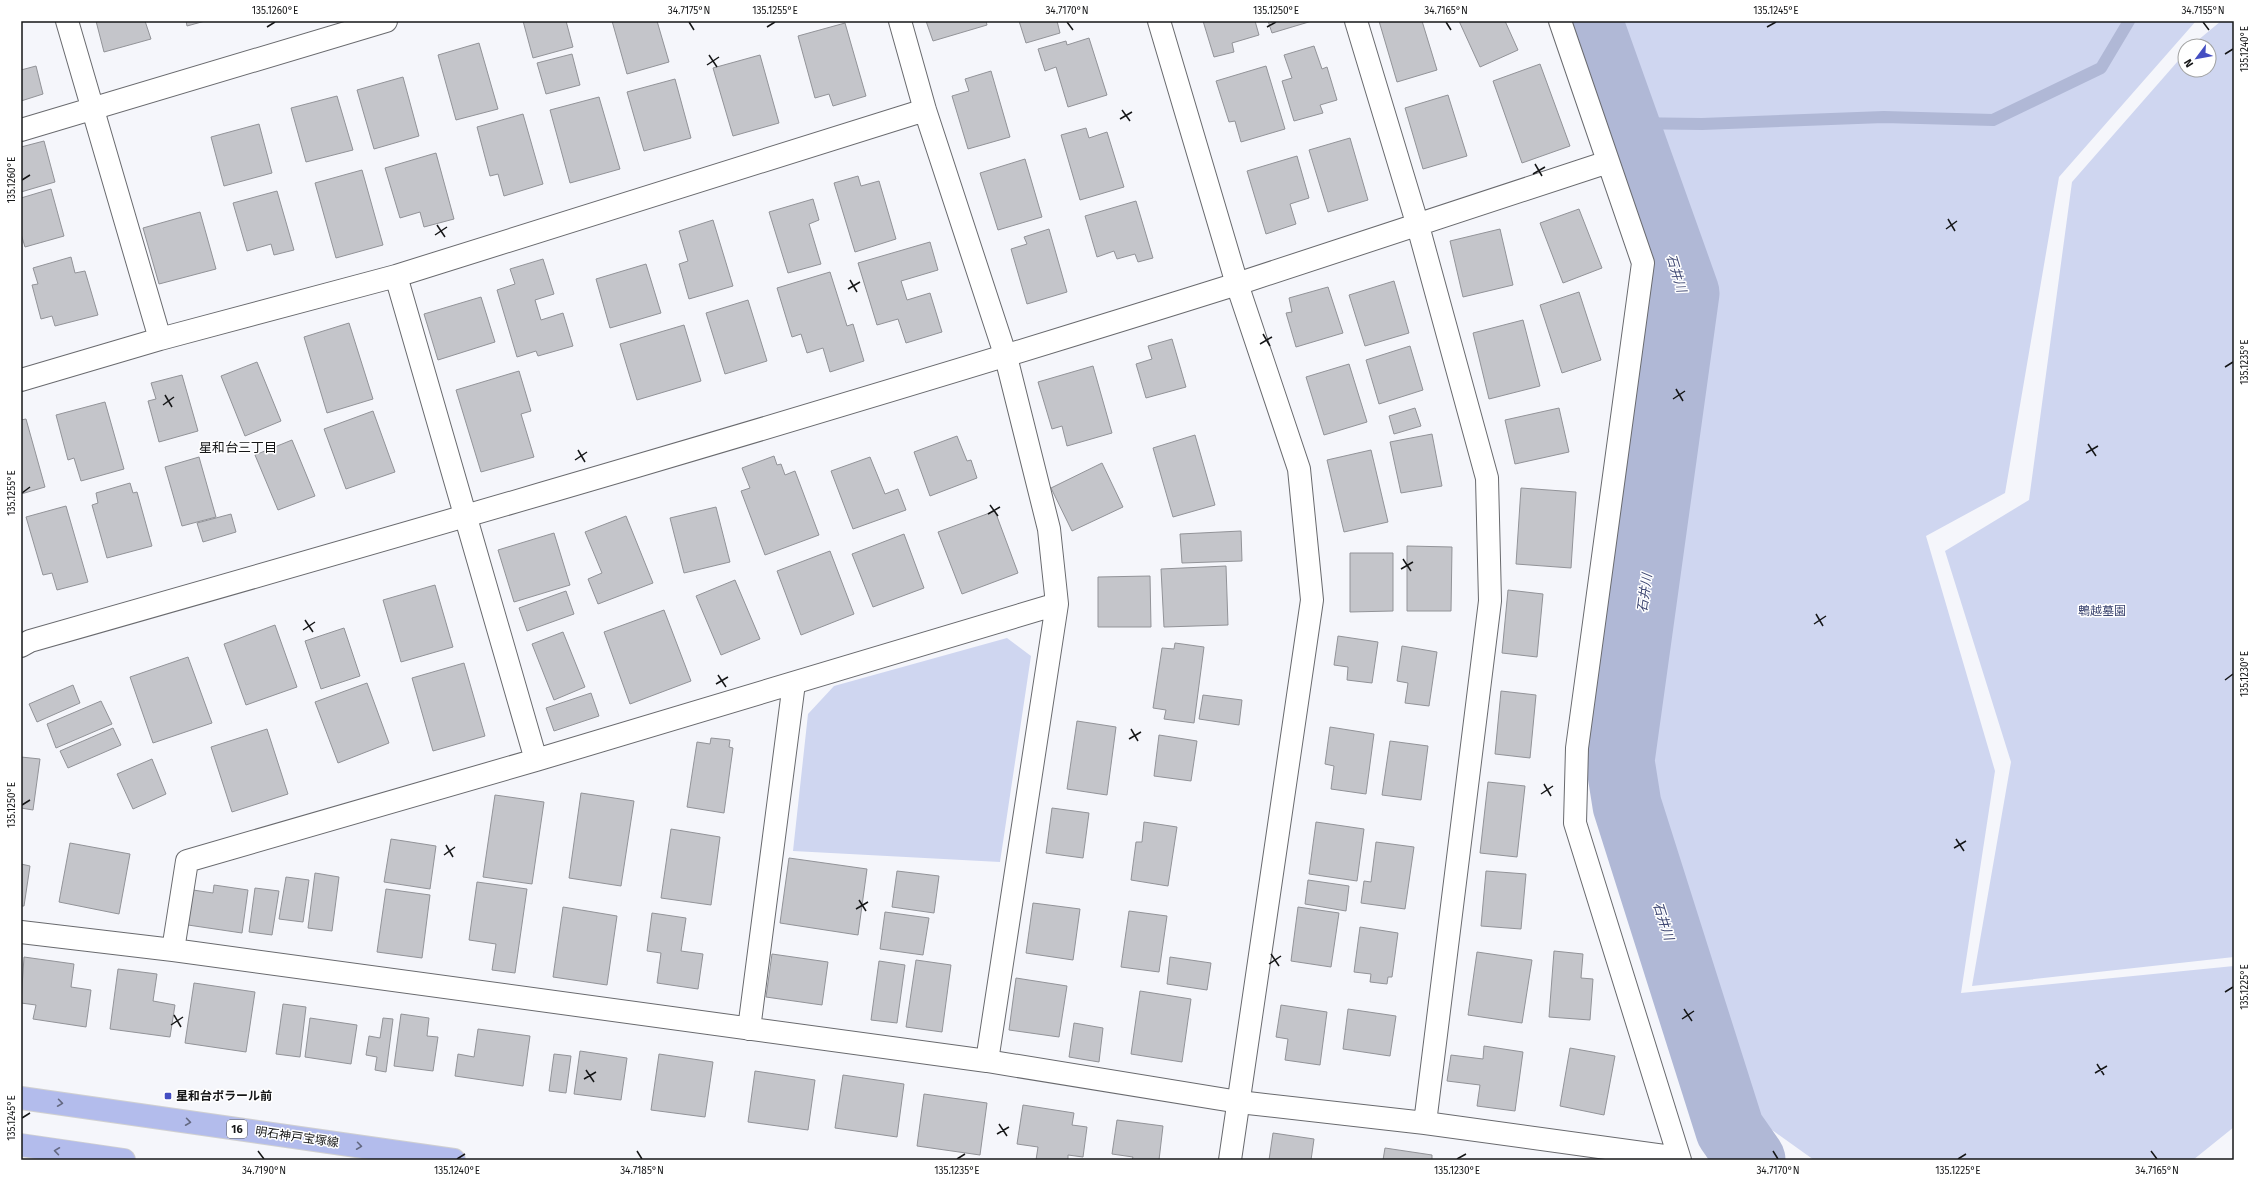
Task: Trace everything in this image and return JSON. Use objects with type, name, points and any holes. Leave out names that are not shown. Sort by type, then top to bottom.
[{"type":"main road","name":"明石神戸宝塚線","points":[[21,1098],[454,1160]]},
{"type":"main road","points":[[21,1145],[124,1160]]},
{"type":"street","points":[[67,21],[94,108],[160,339]]},
{"type":"street","points":[[21,130],[386,21]]},
{"type":"street","points":[[900,21],[925,110],[1006,357],[1049,529],[1057,604],[987,1061]]},
{"type":"street","points":[[1159,21],[1237,284],[1299,469],[1312,600],[1230,1160]]},
{"type":"street","points":[[1356,21],[1418,226],[1487,478],[1490,601],[1426,1123]]},
{"type":"street","points":[[21,932],[173,950],[987,1061],[1239,1102],[1426,1123],[1680,1159],[1574,822],[1577,748],[1643,263],[1560,21]]},
{"type":"street","points":[[21,380],[160,339],[396,276],[925,110]]},
{"type":"street","points":[[21,646],[30,641],[466,517],[1006,357],[1418,226],[1608,162]]},
{"type":"street","points":[[396,276],[536,760]]},
{"type":"street","points":[[173,950],[186,861],[536,760],[1057,604]]},
{"type":"street","points":[[749,1029],[794,683]]},
{"type":"green space","points":[[1608,21],[2196,21],[2181,38],[2177,38],[2177,43],[2059,177],[2005,493],[1926,536],[1995,771],[1961,993],[2234,966],[2234,1127],[2193,1160],[1814,1160],[1758,1120],[1630,779],[1693,289]]},
{"type":"green space","name":"鵯越墓園","points":[[2221,21],[2234,21],[2234,957],[1972,986],[2011,762],[1945,551],[2029,500],[2072,182],[2177,62],[2177,78],[2217,78],[2217,38],[2201,38]]},
{"type":"green space","points":[[1007,638],[1031,656],[1000,862],[793,851],[808,714],[834,686]]},
{"type":"building","points":[[96,21],[145,21],[151,39],[104,52]]},
{"type":"building","points":[[186,21],[205,21],[187,26]]},
{"type":"building","points":[[523,21],[566,21],[573,47],[533,58]]},
{"type":"building","points":[[612,21],[657,21],[669,62],[627,74]]},
{"type":"building","points":[[926,21],[986,21],[987,25],[933,41]]},
{"type":"building","points":[[1019,21],[1057,21],[1060,33],[1026,43]]},
{"type":"building","points":[[1203,21],[1255,21],[1259,35],[1232,43],[1234,52],[1214,57]]},
{"type":"building","points":[[1268,21],[1312,21],[1272,33]]},
{"type":"building","points":[[1379,21],[1422,21],[1437,70],[1397,82]]},
{"type":"building","points":[[1459,21],[1505,21],[1518,50],[1480,67]]},
{"type":"building","points":[[845,23],[866,96],[833,106],[829,94],[815,98],[798,36]]},
{"type":"building","points":[[1089,38],[1107,95],[1068,107],[1056,67],[1045,71],[1038,49],[1066,41],[1067,45]]},
{"type":"building","points":[[479,43],[498,109],[456,120],[438,55]]},
{"type":"building","points":[[1314,46],[1322,69],[1327,67],[1337,100],[1320,105],[1323,113],[1294,121],[1282,81],[1292,78],[1284,55]]},
{"type":"building","points":[[572,54],[580,85],[546,94],[537,63]]},
{"type":"building","points":[[760,55],[779,123],[733,136],[713,68]]},
{"type":"building","points":[[1540,64],[1570,146],[1522,163],[1493,81]]},
{"type":"building","points":[[36,66],[43,94],[21,101],[21,70]]},
{"type":"building","points":[[1266,66],[1285,129],[1241,142],[1235,121],[1229,122],[1216,81]]},
{"type":"building","points":[[991,71],[1010,137],[968,149],[952,96],[969,91],[965,79]]},
{"type":"building","points":[[403,77],[419,136],[374,149],[357,90]]},
{"type":"building","points":[[675,79],[691,138],[644,151],[627,92]]},
{"type":"building","points":[[1448,95],[1467,156],[1423,169],[1405,108]]},
{"type":"building","points":[[337,96],[353,150],[306,162],[291,108]]},
{"type":"building","points":[[599,97],[620,169],[570,183],[550,110]]},
{"type":"building","points":[[523,114],[543,184],[504,196],[498,174],[490,176],[477,127]]},
{"type":"building","points":[[259,124],[272,173],[224,186],[211,137]]},
{"type":"building","points":[[1086,128],[1089,138],[1107,132],[1124,187],[1080,200],[1061,135]]},
{"type":"building","points":[[1350,138],[1368,200],[1328,212],[1309,150]]},
{"type":"building","points":[[44,141],[55,182],[21,192],[21,147]]},
{"type":"building","points":[[436,153],[454,219],[424,227],[420,212],[400,218],[385,168]]},
{"type":"building","points":[[1297,156],[1309,198],[1290,204],[1296,224],[1266,234],[1247,171]]},
{"type":"building","points":[[1025,159],[1042,217],[998,230],[980,173]]},
{"type":"building","points":[[362,170],[383,245],[336,258],[315,183]]},
{"type":"building","points":[[858,176],[861,186],[879,181],[896,239],[855,252],[834,183]]},
{"type":"building","points":[[51,189],[64,236],[25,247],[21,234],[21,198]]},
{"type":"building","points":[[277,191],[294,250],[274,255],[271,244],[247,251],[233,203]]},
{"type":"building","points":[[813,199],[819,220],[809,224],[821,264],[788,273],[769,212]]},
{"type":"building","points":[[1136,201],[1153,258],[1138,262],[1135,254],[1117,259],[1114,251],[1097,257],[1085,216]]},
{"type":"building","points":[[1579,209],[1602,268],[1563,283],[1540,223]]},
{"type":"building","points":[[200,212],[216,269],[159,284],[143,228]]},
{"type":"building","points":[[713,220],[733,286],[689,299],[679,264],[688,261],[679,231]]},
{"type":"building","points":[[1049,229],[1067,292],[1027,304],[1011,249],[1027,244],[1024,237]]},
{"type":"building","points":[[1500,229],[1513,285],[1463,297],[1450,241]]},
{"type":"building","points":[[930,242],[938,270],[901,281],[907,300],[930,293],[942,332],[906,343],[898,319],[877,325],[858,263]]},
{"type":"building","points":[[71,257],[75,273],[85,271],[98,315],[55,326],[52,316],[41,319],[32,285],[38,284],[33,268]]},
{"type":"building","points":[[543,259],[554,294],[535,300],[541,320],[563,313],[573,346],[538,356],[536,351],[517,357],[497,290],[515,284],[510,269]]},
{"type":"building","points":[[646,264],[661,313],[610,328],[596,279]]},
{"type":"building","points":[[830,272],[847,326],[853,324],[864,361],[830,372],[823,348],[807,353],[801,334],[792,337],[777,288]]},
{"type":"building","points":[[1394,281],[1409,333],[1365,346],[1349,295]]},
{"type":"building","points":[[1328,287],[1343,333],[1296,347],[1286,313],[1292,312],[1289,298]]},
{"type":"building","points":[[1579,292],[1601,360],[1562,373],[1540,305]]},
{"type":"building","points":[[481,297],[495,342],[438,360],[424,314]]},
{"type":"building","points":[[748,300],[767,361],[725,374],[706,313]]},
{"type":"building","points":[[1523,320],[1540,386],[1489,399],[1473,333]]},
{"type":"building","points":[[349,323],[373,399],[327,413],[304,337]]},
{"type":"building","points":[[684,325],[701,381],[637,400],[620,344]]},
{"type":"building","points":[[1172,339],[1186,387],[1146,398],[1136,364],[1152,359],[1148,346]]},
{"type":"building","points":[[1410,346],[1423,390],[1379,404],[1366,360]]},
{"type":"building","points":[[257,362],[281,421],[245,436],[221,376]]},
{"type":"building","points":[[1349,364],[1367,422],[1324,435],[1306,377]]},
{"type":"building","points":[[1093,366],[1112,433],[1067,446],[1062,426],[1052,429],[1038,382]]},
{"type":"building","points":[[519,371],[531,411],[521,414],[534,457],[481,472],[456,390]]},
{"type":"building","points":[[182,375],[198,431],[159,442],[148,401],[156,399],[151,383]]},
{"type":"building","points":[[105,402],[124,469],[81,481],[74,458],[68,460],[56,415]]},
{"type":"building","points":[[1415,408],[1421,426],[1394,434],[1389,416]]},
{"type":"building","points":[[1559,408],[1569,452],[1515,464],[1505,420]]},
{"type":"building","points":[[373,411],[395,472],[346,489],[324,429]]},
{"type":"building","points":[[26,419],[45,487],[21,494],[21,420]]},
{"type":"building","points":[[1432,434],[1442,486],[1401,493],[1390,442]]},
{"type":"building","points":[[1195,435],[1215,505],[1173,517],[1153,448]]},
{"type":"building","points":[[957,436],[967,461],[971,460],[977,478],[930,496],[914,452]]},
{"type":"building","points":[[292,440],[315,496],[278,510],[255,455]]},
{"type":"building","points":[[1371,450],[1388,522],[1344,532],[1327,460]]},
{"type":"building","points":[[774,456],[777,465],[781,464],[785,475],[795,471],[819,535],[765,555],[741,491],[750,488],[742,468]]},
{"type":"building","points":[[199,457],[216,517],[182,526],[165,467]]},
{"type":"building","points":[[870,457],[885,494],[898,489],[906,510],[853,529],[831,471]]},
{"type":"building","points":[[1102,463],[1123,507],[1072,531],[1051,488]]},
{"type":"building","points":[[130,483],[133,493],[137,492],[152,546],[107,558],[92,505],[98,503],[96,493]]},
{"type":"building","points":[[1521,488],[1576,492],[1571,568],[1516,564]]},
{"type":"building","points":[[66,506],[88,582],[57,590],[52,573],[43,575],[26,517]]},
{"type":"building","points":[[716,507],[730,562],[684,573],[670,518]]},
{"type":"building","points":[[995,511],[1018,573],[962,594],[938,532]]},
{"type":"building","points":[[231,514],[236,532],[203,542],[197,523]]},
{"type":"building","points":[[626,516],[653,583],[598,604],[588,579],[602,573],[585,532]]},
{"type":"building","points":[[1241,531],[1242,561],[1182,563],[1180,534]]},
{"type":"building","points":[[554,533],[570,585],[514,602],[498,550]]},
{"type":"building","points":[[904,534],[924,588],[873,607],[852,554]]},
{"type":"building","points":[[1407,546],[1452,547],[1451,611],[1407,611]]},
{"type":"building","points":[[830,551],[854,614],[801,635],[777,571]]},
{"type":"building","points":[[1350,553],[1393,553],[1393,611],[1350,612]]},
{"type":"building","points":[[1226,566],[1228,625],[1164,627],[1161,569]]},
{"type":"building","points":[[1150,576],[1151,627],[1098,627],[1098,577]]},
{"type":"building","points":[[735,580],[760,639],[721,655],[696,596]]},
{"type":"building","points":[[435,585],[453,647],[401,662],[383,600]]},
{"type":"building","points":[[1508,590],[1543,594],[1537,657],[1502,653]]},
{"type":"building","points":[[566,591],[574,614],[527,631],[519,608]]},
{"type":"building","points":[[664,610],[691,681],[630,704],[604,632]]},
{"type":"building","points":[[275,625],[297,687],[246,705],[224,644]]},
{"type":"building","points":[[344,628],[360,676],[321,689],[305,641]]},
{"type":"building","points":[[563,632],[585,687],[554,700],[532,644]]},
{"type":"building","points":[[1338,636],[1378,642],[1372,683],[1347,680],[1348,667],[1334,665]]},
{"type":"building","points":[[1175,643],[1204,647],[1194,723],[1164,719],[1166,710],[1153,708],[1162,648],[1174,649]]},
{"type":"building","points":[[1402,646],[1437,652],[1429,706],[1405,703],[1408,683],[1397,681]]},
{"type":"building","points":[[188,657],[212,723],[153,743],[130,677]]},
{"type":"building","points":[[464,663],[485,736],[433,751],[412,678]]},
{"type":"building","points":[[367,683],[389,743],[338,763],[315,702]]},
{"type":"building","points":[[73,685],[80,703],[37,722],[29,704]]},
{"type":"building","points":[[1501,691],[1536,695],[1530,758],[1495,754]]},
{"type":"building","points":[[591,693],[599,716],[554,731],[546,708]]},
{"type":"building","points":[[1203,695],[1242,700],[1239,725],[1199,719]]},
{"type":"building","points":[[101,701],[112,724],[56,748],[47,724]]},
{"type":"building","points":[[1077,721],[1116,727],[1107,795],[1067,789]]},
{"type":"building","points":[[1330,727],[1374,734],[1366,794],[1331,789],[1334,766],[1325,764]]},
{"type":"building","points":[[113,728],[121,745],[68,768],[60,751]]},
{"type":"building","points":[[267,729],[288,794],[232,812],[211,747]]},
{"type":"building","points":[[1159,735],[1197,741],[1191,781],[1154,776]]},
{"type":"building","points":[[711,738],[730,740],[729,747],[733,748],[724,813],[687,807],[697,742],[710,744]]},
{"type":"building","points":[[1390,741],[1428,746],[1421,800],[1382,795]]},
{"type":"building","points":[[21,757],[40,759],[33,810],[21,808]]},
{"type":"building","points":[[152,759],[166,794],[133,809],[117,774]]},
{"type":"building","points":[[1488,782],[1525,786],[1517,857],[1480,853]]},
{"type":"building","points":[[581,793],[634,801],[621,886],[569,878]]},
{"type":"building","points":[[495,795],[544,802],[532,884],[483,877]]},
{"type":"building","points":[[1052,808],[1089,813],[1083,858],[1046,853]]},
{"type":"building","points":[[1144,822],[1177,827],[1168,886],[1131,880],[1136,842],[1142,842]]},
{"type":"building","points":[[1316,822],[1364,829],[1357,881],[1309,874]]},
{"type":"building","points":[[671,829],[720,837],[711,905],[661,898]]},
{"type":"building","points":[[391,839],[436,846],[430,889],[384,882]]},
{"type":"building","points":[[1376,842],[1414,847],[1405,909],[1361,903],[1364,881],[1371,882]]},
{"type":"building","points":[[70,843],[130,854],[119,914],[59,902]]},
{"type":"building","points":[[789,858],[867,869],[858,935],[780,923]]},
{"type":"building","points":[[21,864],[30,866],[24,906],[21,906]]},
{"type":"building","points":[[897,871],[939,876],[934,913],[892,907]]},
{"type":"building","points":[[1486,871],[1526,874],[1521,929],[1481,926]]},
{"type":"building","points":[[315,873],[339,877],[332,931],[308,928]]},
{"type":"building","points":[[286,877],[309,880],[303,922],[279,919]]},
{"type":"building","points":[[1308,880],[1349,886],[1346,911],[1305,904]]},
{"type":"building","points":[[477,882],[527,889],[515,973],[492,970],[496,944],[469,940]]},
{"type":"building","points":[[214,885],[248,890],[242,933],[188,925],[193,890],[213,893]]},
{"type":"building","points":[[255,888],[279,891],[272,935],[249,932]]},
{"type":"building","points":[[386,889],[430,895],[422,958],[377,952]]},
{"type":"building","points":[[1033,903],[1080,909],[1073,960],[1026,953]]},
{"type":"building","points":[[563,907],[617,916],[607,985],[553,977]]},
{"type":"building","points":[[1298,907],[1339,913],[1331,967],[1291,961]]},
{"type":"building","points":[[1129,911],[1167,916],[1159,972],[1121,967]]},
{"type":"building","points":[[885,912],[929,918],[923,955],[880,949]]},
{"type":"building","points":[[652,913],[686,918],[681,951],[703,954],[698,989],[657,983],[661,953],[647,951]]},
{"type":"building","points":[[1360,927],[1398,933],[1392,977],[1388,977],[1387,984],[1370,982],[1371,974],[1354,972]]},
{"type":"building","points":[[1554,951],[1583,954],[1581,978],[1593,979],[1590,1020],[1549,1017]]},
{"type":"building","points":[[1477,952],[1532,960],[1522,1023],[1468,1015]]},
{"type":"building","points":[[772,954],[828,962],[822,1005],[766,997]]},
{"type":"building","points":[[24,957],[74,964],[71,987],[91,990],[86,1027],[33,1019],[36,1005],[21,1003]]},
{"type":"building","points":[[1170,957],[1211,963],[1207,990],[1167,984]]},
{"type":"building","points":[[916,960],[951,965],[942,1032],[906,1027]]},
{"type":"building","points":[[879,961],[905,965],[897,1023],[871,1020]]},
{"type":"building","points":[[118,969],[157,974],[153,1001],[175,1005],[170,1037],[110,1029]]},
{"type":"building","points":[[1016,978],[1067,986],[1059,1037],[1009,1030]]},
{"type":"building","points":[[194,983],[255,992],[246,1052],[185,1043]]},
{"type":"building","points":[[1140,991],[1191,999],[1182,1062],[1131,1054]]},
{"type":"building","points":[[283,1004],[306,1007],[300,1057],[276,1054]]},
{"type":"building","points":[[1281,1005],[1327,1012],[1320,1065],[1285,1060],[1288,1039],[1276,1037]]},
{"type":"building","points":[[1348,1009],[1396,1016],[1390,1056],[1343,1049]]},
{"type":"building","points":[[401,1014],[429,1018],[427,1036],[438,1037],[433,1071],[394,1066]]},
{"type":"building","points":[[310,1018],[357,1025],[351,1064],[305,1057]]},
{"type":"building","points":[[383,1018],[393,1019],[386,1072],[375,1070],[377,1057],[366,1055],[369,1036],[380,1038]]},
{"type":"building","points":[[1074,1023],[1103,1028],[1099,1062],[1069,1057]]},
{"type":"building","points":[[478,1029],[530,1036],[523,1086],[455,1076],[458,1054],[474,1057]]},
{"type":"building","points":[[1484,1046],[1523,1052],[1515,1111],[1477,1106],[1480,1085],[1447,1081],[1451,1055],[1483,1059]]},
{"type":"building","points":[[1570,1048],[1615,1056],[1604,1115],[1560,1106]]},
{"type":"building","points":[[580,1051],[627,1058],[621,1100],[574,1094]]},
{"type":"building","points":[[554,1054],[571,1056],[566,1093],[549,1091]]},
{"type":"building","points":[[659,1054],[713,1062],[705,1117],[651,1110]]},
{"type":"building","points":[[755,1071],[815,1080],[808,1130],[748,1122]]},
{"type":"building","points":[[843,1075],[904,1084],[897,1137],[835,1128]]},
{"type":"building","points":[[924,1094],[987,1103],[980,1155],[917,1146]]},
{"type":"building","points":[[1023,1105],[1074,1113],[1072,1125],[1087,1127],[1083,1157],[1068,1155],[1068,1160],[1036,1160],[1038,1147],[1017,1144]]},
{"type":"building","points":[[1117,1120],[1163,1126],[1159,1160],[1132,1160],[1133,1157],[1112,1154]]},
{"type":"building","points":[[1273,1133],[1314,1139],[1311,1160],[1269,1160]]},
{"type":"building","points":[[1385,1148],[1432,1155],[1432,1160],[1383,1160]]},
{"type":"waterway","name":"石井川","points":[[1588,21],[1685,293],[1620,761],[1627,805],[1730,1130],[1751,1160]]},
{"type":"waterway","points":[[1624,123],[1702,124],[1884,117],[1993,120],[2101,68],[2129,21]]},
{"type":"place","name":"星和台ポラール前","points":[[168,1096]]},
{"type":"district","name":"星和台三丁目","points":[[238,447]]}]
